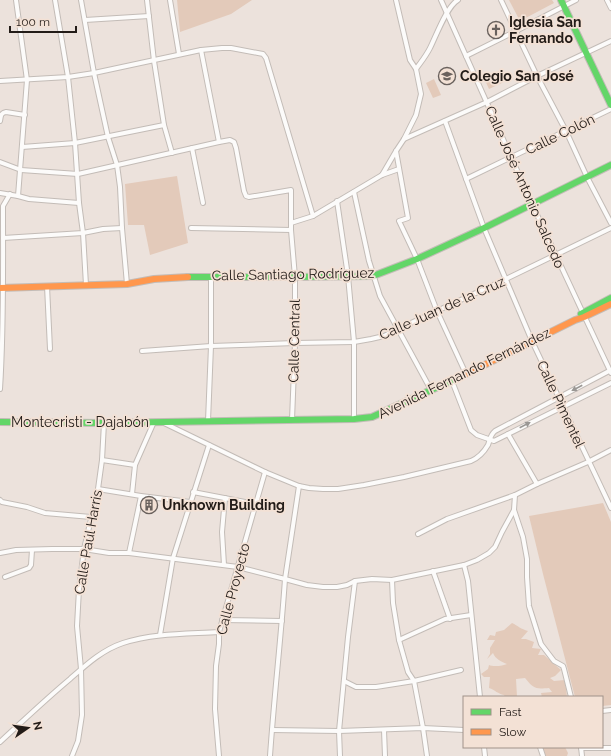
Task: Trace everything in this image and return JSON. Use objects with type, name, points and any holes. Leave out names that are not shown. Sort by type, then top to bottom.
[{"type":"street","points":[[16,0],[27,80],[18,196]]},
{"type":"street","points":[[55,0],[68,77],[76,143],[79,203],[83,233],[86,285]]},
{"type":"street","points":[[82,0],[94,74],[108,137],[117,165],[127,284]]},
{"type":"street","points":[[147,0],[154,61],[164,125],[172,153]]},
{"type":"street","points":[[170,0],[179,54]]},
{"type":"street","points":[[382,176],[404,139],[416,114],[421,94],[416,68],[410,60],[396,0]]},
{"type":"street","name":"Calle José Antonio Salcedo","points":[[441,0],[532,204],[583,315],[611,371]]},
{"type":"street","points":[[416,68],[425,58],[450,8],[458,0]]},
{"type":"street","points":[[501,0],[537,76],[611,223]]},
{"type":"street","points":[[560,0],[611,105]]},
{"type":"street","points":[[466,56],[576,0]]},
{"type":"street","points":[[607,0],[611,8]]},
{"type":"street","points":[[85,20],[149,16]]},
{"type":"street","points":[[404,139],[486,102],[611,41]]},
{"type":"street","points":[[0,81],[94,74],[201,50],[232,48],[263,54],[266,58],[313,216]]},
{"type":"street","points":[[0,162],[21,170],[78,174],[219,142],[201,50]]},
{"type":"street","name":"Calle Colón","points":[[466,179],[611,109]]},
{"type":"street","points":[[0,121],[1,115],[6,112],[25,115]]},
{"type":"street","name":"Calle Pimentel","points":[[445,121],[484,228],[532,341],[611,508]]},
{"type":"street","points":[[22,147],[76,143],[164,125]]},
{"type":"street","name":"Calle Central","points":[[219,142],[230,140],[234,142],[246,196],[250,197],[291,190],[291,230],[295,277],[295,343],[292,420]]},
{"type":"street","points":[[192,148],[203,202]]},
{"type":"street","points":[[396,151],[398,169],[408,218],[399,221],[417,259],[466,374]]},
{"type":"street","points":[[390,161],[398,164]]},
{"type":"street","name":"Calle Santiago Rodríguez","points":[[2,288],[127,284],[154,279],[196,276],[373,276],[417,259],[484,228],[611,165]]},
{"type":"street","points":[[291,224],[313,216],[382,176],[398,169]]},
{"type":"street","points":[[354,192],[369,261],[380,296],[431,390]]},
{"type":"street","points":[[0,193],[29,199],[79,203]]},
{"type":"street","points":[[0,389],[3,348],[3,206],[10,194]]},
{"type":"street","points":[[337,201],[348,276],[354,342],[354,419]]},
{"type":"street","points":[[3,238],[83,233],[102,229],[122,228]]},
{"type":"street","points":[[191,228],[291,230]]},
{"type":"street","name":"Calle Juan de la Cruz","points":[[142,351],[211,346],[354,342],[384,336],[611,228]]},
{"type":"street","points":[[208,421],[211,346],[211,276]]},
{"type":"street","points":[[47,286],[50,349]]},
{"type":"street","name":"Avenida Fernando Fernández","points":[[157,421],[354,419],[372,417],[452,381],[575,320],[611,298]]},
{"type":"street","name":"Avenida Fernando Fernández","points":[[583,315],[611,304]]},
{"type":"street","points":[[132,494],[135,465],[157,421],[265,472],[299,486],[338,489],[404,477],[472,461],[486,448],[491,435],[495,431],[611,371]]},
{"type":"street","points":[[452,381],[471,430],[477,435],[494,441],[611,383]]},
{"type":"street","name":"Montecristi - Dajabón","points":[[0,422],[104,423],[157,421]]},
{"type":"street","name":"Calle Paúl Harris","points":[[72,756],[78,741],[82,715],[81,669],[77,626],[79,589],[84,549],[98,489],[102,460],[104,423]]},
{"type":"street","points":[[508,434],[536,484]]},
{"type":"street","points":[[160,635],[173,558],[208,444]]},
{"type":"street","points":[[418,534],[447,518],[515,495],[611,450]]},
{"type":"street","points":[[102,460],[135,465]]},
{"type":"street","name":"Calle Proyecto","points":[[219,756],[215,709],[216,666],[219,632],[265,472]]},
{"type":"street","points":[[270,756],[285,579],[299,486]]},
{"type":"street","points":[[98,489],[124,494],[190,502]]},
{"type":"street","points":[[193,492],[256,504]]},
{"type":"street","points":[[515,495],[514,510],[523,537],[528,559],[529,606],[541,644],[554,661],[563,666],[571,696]]},
{"type":"street","points":[[129,553],[141,496]]},
{"type":"street","points":[[224,498],[222,532],[224,565]]},
{"type":"street","points":[[0,500],[2,502],[27,507],[45,513],[91,517]]},
{"type":"street","points":[[0,553],[16,550],[84,549],[109,553],[129,553],[238,567],[307,585],[337,587],[347,585],[355,581],[372,579],[392,580],[464,565],[477,560],[489,553],[495,547],[514,510]]},
{"type":"street","points":[[5,577],[29,568],[31,565],[32,550]]},
{"type":"street","points":[[464,565],[468,582],[480,696]]},
{"type":"street","points":[[433,571],[450,619]]},
{"type":"street","points":[[392,580],[392,603],[399,640],[408,672],[414,681],[427,756]]},
{"type":"street","points":[[340,756],[339,731],[355,581]]},
{"type":"street","points":[[399,640],[445,620],[471,615]]},
{"type":"street","points":[[222,620],[282,621]]},
{"type":"street","points":[[0,742],[81,669],[92,660],[112,648],[123,643],[160,635],[219,632]]},
{"type":"street","points":[[344,681],[356,687],[376,687],[414,681],[461,670]]},
{"type":"street","points":[[272,730],[339,731],[423,728],[463,730]]},
{"type":"street","points":[[384,730],[385,756]]},
{"type":"shaded area","points":[[177,0],[252,0],[231,14],[180,32]]},
{"type":"shaded area","points":[[509,0],[552,0],[554,3],[520,21]]},
{"type":"shaded area","points":[[503,69],[508,80],[489,89],[484,78]]},
{"type":"shaded area","points":[[434,79],[441,95],[433,98],[426,83]]},
{"type":"shaded area","points":[[177,176],[188,243],[150,255],[144,225],[128,225],[125,184]]},
{"type":"shaded area","points":[[603,503],[611,522],[611,705],[603,706],[603,696],[575,696],[529,516]]},
{"type":"shaded area","points":[[512,623],[528,631],[521,639],[534,642],[532,648],[541,649],[538,655],[544,655],[561,670],[555,676],[550,678],[554,681],[565,680],[567,696],[542,696],[541,693],[552,692],[549,688],[535,688],[525,678],[516,679],[517,696],[504,696],[489,688],[490,677],[484,677],[481,674],[488,669],[489,665],[498,666],[507,664],[497,659],[493,653],[487,659],[490,654],[490,648],[495,640],[487,640],[490,635],[495,636],[496,632],[504,630]]},
{"type":"shaded area","points":[[542,748],[566,748],[568,753],[567,756],[544,756]]},
{"type":"traffic: fast","points":[[561,0],[611,105]]},
{"type":"traffic: fast","points":[[188,277],[373,276],[417,259],[484,228],[611,165]]},
{"type":"traffic: fast","points":[[581,314],[611,298]]},
{"type":"traffic: fast","points":[[0,422],[104,423],[354,419],[372,417],[464,375]]},
{"type":"traffic: slow","points":[[0,288],[127,284],[154,279],[188,277]]},
{"type":"traffic: slow","points":[[464,375],[575,320],[611,304]]},
{"type":"place","name":"Iglesia San Fernando","points":[[496,30]]},
{"type":"place","name":"Colegio San José","points":[[447,76]]},
{"type":"place","name":"Unknown Building","points":[[149,505]]}]
